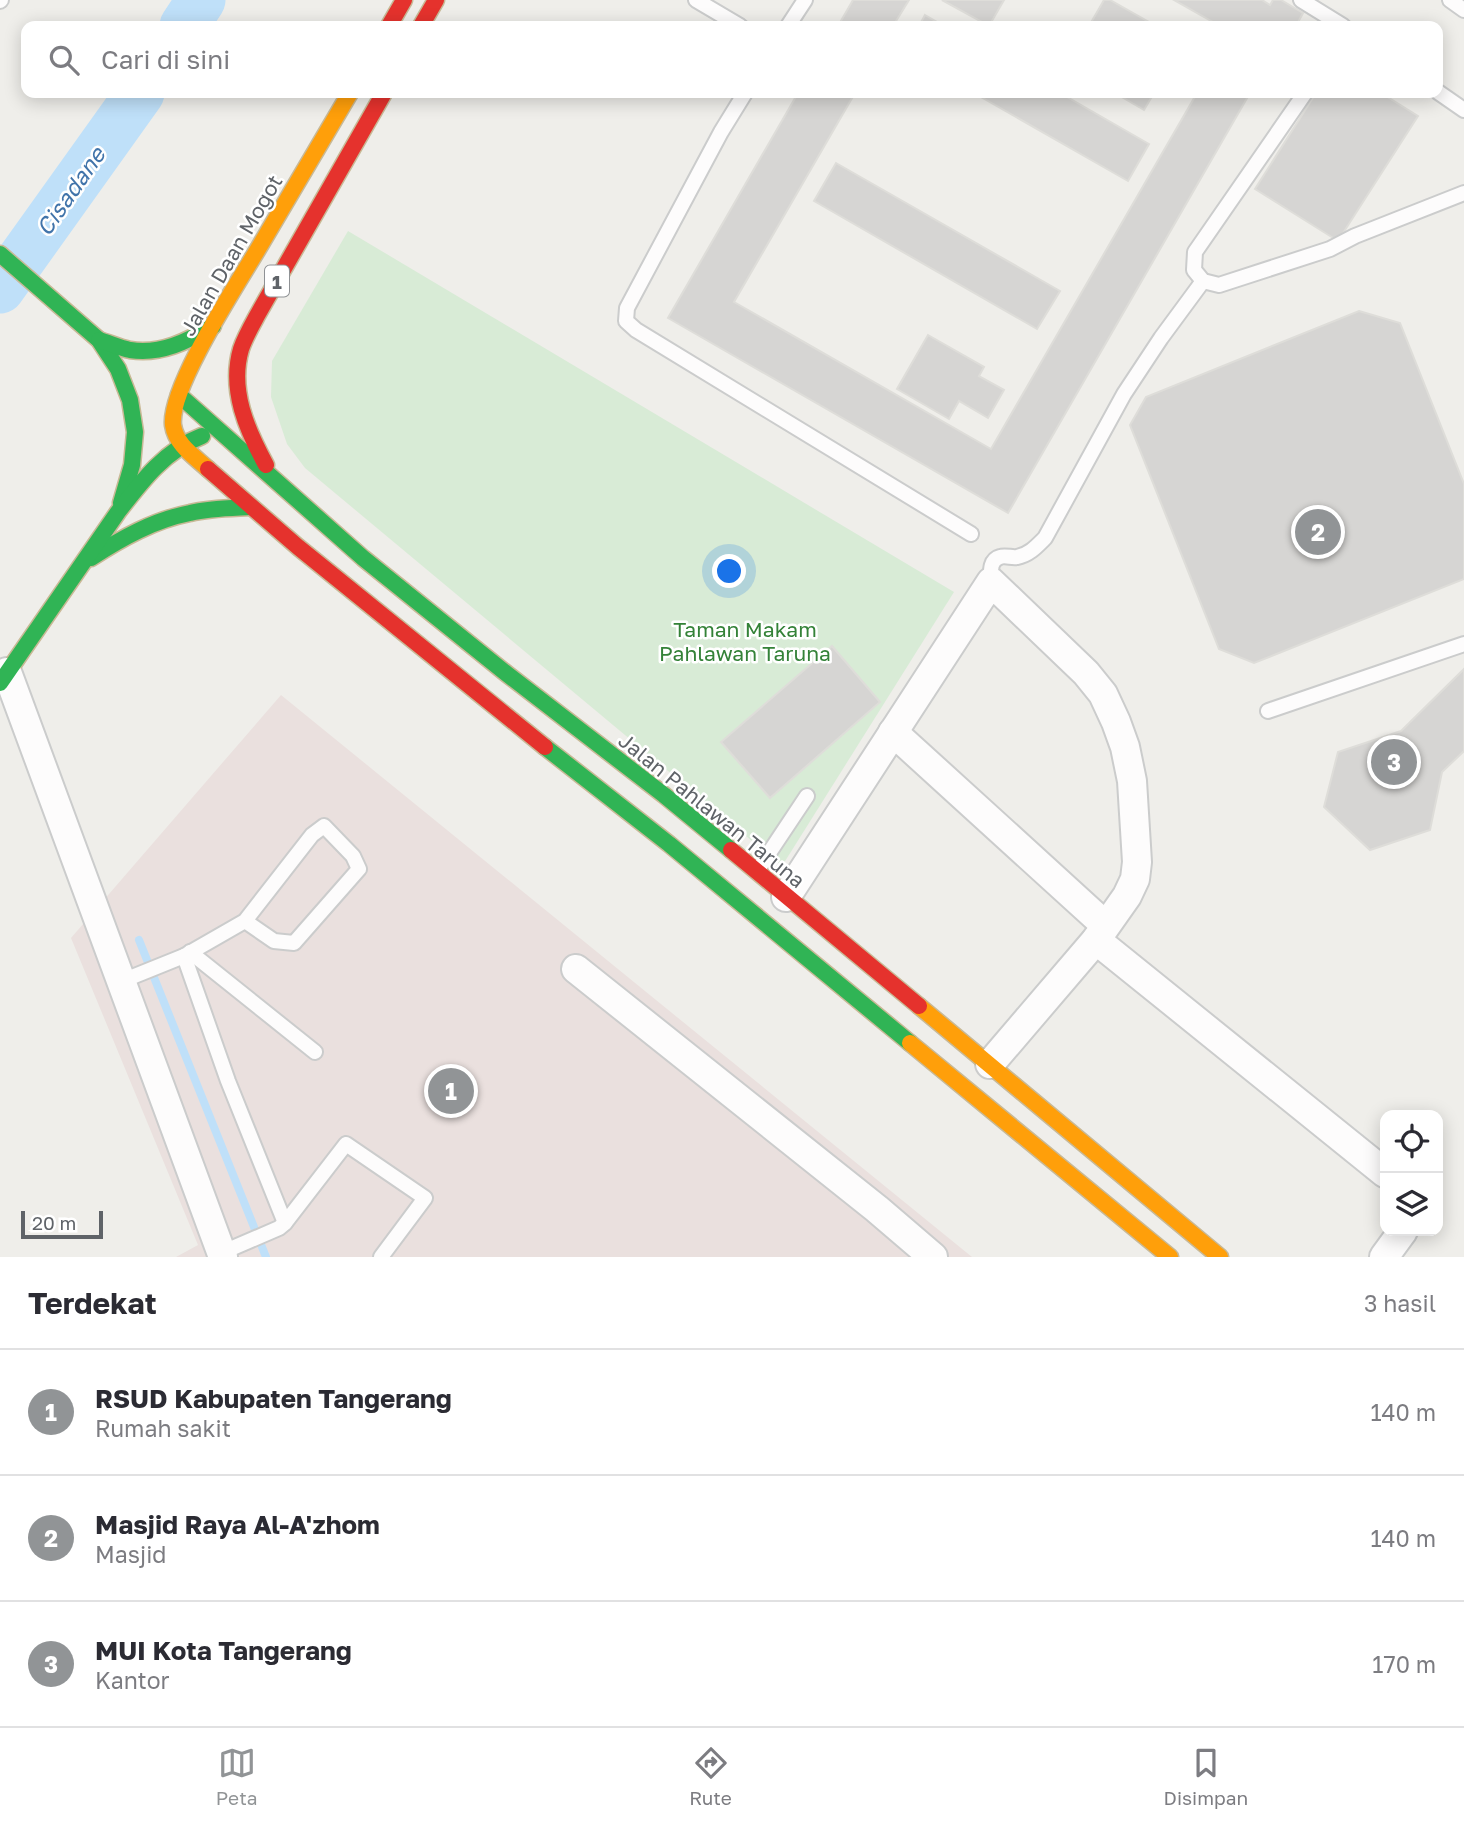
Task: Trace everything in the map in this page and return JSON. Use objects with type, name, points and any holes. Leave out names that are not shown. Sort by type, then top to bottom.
[{"type":"highway","points":[[392,21],[404,0]]},
{"type":"highway","points":[[424,21],[436,0]]},
{"type":"highway","name":"Jalan Daan Mogot","points":[[181,445],[173,423],[174,408],[189,370],[347,98]]},
{"type":"highway","name":"1","points":[[274,479],[258,452],[238,396],[236,371],[241,348],[381,98]]},
{"type":"highway","points":[[0,254],[99,340],[118,369],[130,400],[135,432],[132,465],[118,512]]},
{"type":"highway","points":[[99,340],[129,349],[159,350],[187,342],[213,326]]},
{"type":"highway","name":"Jalan Pahlawan Taruna","points":[[179,395],[373,566],[664,795],[1220,1257]]},
{"type":"highway","points":[[4,677],[135,491],[181,445],[192,438],[222,432]]},
{"type":"highway","points":[[181,445],[250,507],[489,703],[669,844],[1170,1257]]},
{"type":"highway","points":[[81,565],[119,540],[160,521],[204,510],[250,507]]},
{"type":"street","points":[[786,897],[991,582],[1086,673],[1103,694],[1125,747],[1132,781],[1137,862],[1135,879],[1128,896],[990,1064]]},
{"type":"street","points":[[4,677],[125,980],[227,1252]]},
{"type":"street","points":[[893,732],[1100,932],[1380,1169]]},
{"type":"street","points":[[576,969],[877,1209],[933,1257]]},
{"type":"street","points":[[1384,1257],[1399,1236]]},
{"type":"lane","points":[[696,0],[732,21]]},
{"type":"lane","points":[[791,21],[805,0]]},
{"type":"lane","points":[[1301,0],[1335,21]]},
{"type":"lane","points":[[1450,0],[1464,10]]},
{"type":"lane","points":[[1443,95],[1464,110]]},
{"type":"lane","points":[[742,98],[627,308],[626,321],[636,330],[971,534]]},
{"type":"lane","points":[[1302,98],[1195,252],[1194,270],[1203,281],[1219,285],[1330,249],[1355,236],[1464,193]]},
{"type":"lane","points":[[991,582],[995,560],[1027,554],[1045,538],[1124,394],[1203,281]]},
{"type":"lane","points":[[1268,711],[1464,644]]},
{"type":"lane","points":[[756,872],[807,796]]},
{"type":"lane","points":[[125,980],[182,956],[245,921],[312,835],[324,826],[353,856],[359,869],[294,943],[274,941],[245,921]]},
{"type":"lane","points":[[182,956],[315,1052]]},
{"type":"lane","points":[[182,956],[282,1225]]},
{"type":"lane","points":[[227,1252],[282,1225],[346,1144],[425,1198],[381,1257]]},
{"type":"shaded area","points":[[281,695],[972,1257],[176,1257],[198,1245],[71,938]]},
{"type":"green space","name":"Taman Makam Pahlawan Taruna","points":[[348,231],[954,592],[782,866],[305,468],[287,444],[271,397],[272,361]]},
{"type":"building","points":[[853,0],[909,0],[896,21],[841,21]]},
{"type":"building","points":[[942,0],[1004,0],[992,21],[980,21]]},
{"type":"building","points":[[1104,0],[1110,0],[1147,21],[1092,21]]},
{"type":"building","points":[[1174,0],[1262,0],[1270,5],[1273,0],[1281,0],[1303,13],[1299,21],[1211,21]]},
{"type":"building","points":[[925,15],[935,21],[922,21]]},
{"type":"building","points":[[795,98],[852,98],[734,302],[991,449],[1194,98],[1247,98],[1008,513],[668,318]]},
{"type":"building","points":[[983,98],[1069,98],[1149,144],[1128,181]]},
{"type":"building","points":[[1124,98],[1151,98],[1144,110]]},
{"type":"building","points":[[1313,98],[1389,98],[1418,116],[1338,241],[1255,189]]},
{"type":"building","points":[[836,163],[1060,291],[1037,329],[814,201]]},
{"type":"building","points":[[1359,311],[1400,323],[1464,484],[1464,579],[1254,663],[1219,649],[1130,425],[1146,397]]},
{"type":"building","points":[[928,335],[984,367],[979,376],[1004,390],[988,418],[959,401],[949,419],[897,389]]},
{"type":"building","points":[[832,646],[880,702],[770,798],[721,742]]},
{"type":"building","points":[[1464,669],[1464,751],[1442,772],[1430,830],[1370,850],[1324,807],[1338,752],[1401,731]]},
{"type":"waterway","name":"Cisadane","points":[[187,21],[201,0]]},
{"type":"waterway","name":"Cisadane","points":[[0,289],[136,98]]},
{"type":"waterway","points":[[139,940],[266,1257]]},
{"type":"traffic: fast","points":[[0,254],[99,340],[118,369],[130,400],[135,432],[132,465],[121,503]]},
{"type":"traffic: fast","points":[[99,340],[130,350],[163,349],[184,342],[213,326]]},
{"type":"traffic: fast","points":[[179,395],[363,558],[731,850]]},
{"type":"traffic: fast","points":[[0,683],[136,489],[165,458],[202,436]]},
{"type":"traffic: fast","points":[[91,558],[126,537],[164,520],[205,510],[250,507]]},
{"type":"traffic: fast","points":[[545,747],[669,844],[910,1043]]},
{"type":"traffic: slow","points":[[208,469],[186,450],[175,432],[175,408],[182,386],[223,307],[347,98]]},
{"type":"traffic: slow","points":[[919,1006],[1220,1257]]},
{"type":"traffic: slow","points":[[910,1043],[1170,1257]]},
{"type":"traffic: jam","points":[[392,21],[404,0]]},
{"type":"traffic: jam","points":[[424,21],[436,0]]},
{"type":"traffic: jam","points":[[266,465],[252,438],[242,409],[237,379],[241,349],[258,314],[381,98]]},
{"type":"traffic: jam","points":[[208,469],[298,547],[545,747]]},
{"type":"traffic: jam","points":[[731,850],[919,1006]]},
{"type":"place","name":"Masjid Raya Al-A'zhom","points":[[1318,532]]},
{"type":"place","name":"MUI Kota Tangerang","points":[[1394,762]]},
{"type":"place","name":"RSUD Kabupaten Tangerang","points":[[451,1091]]}]
